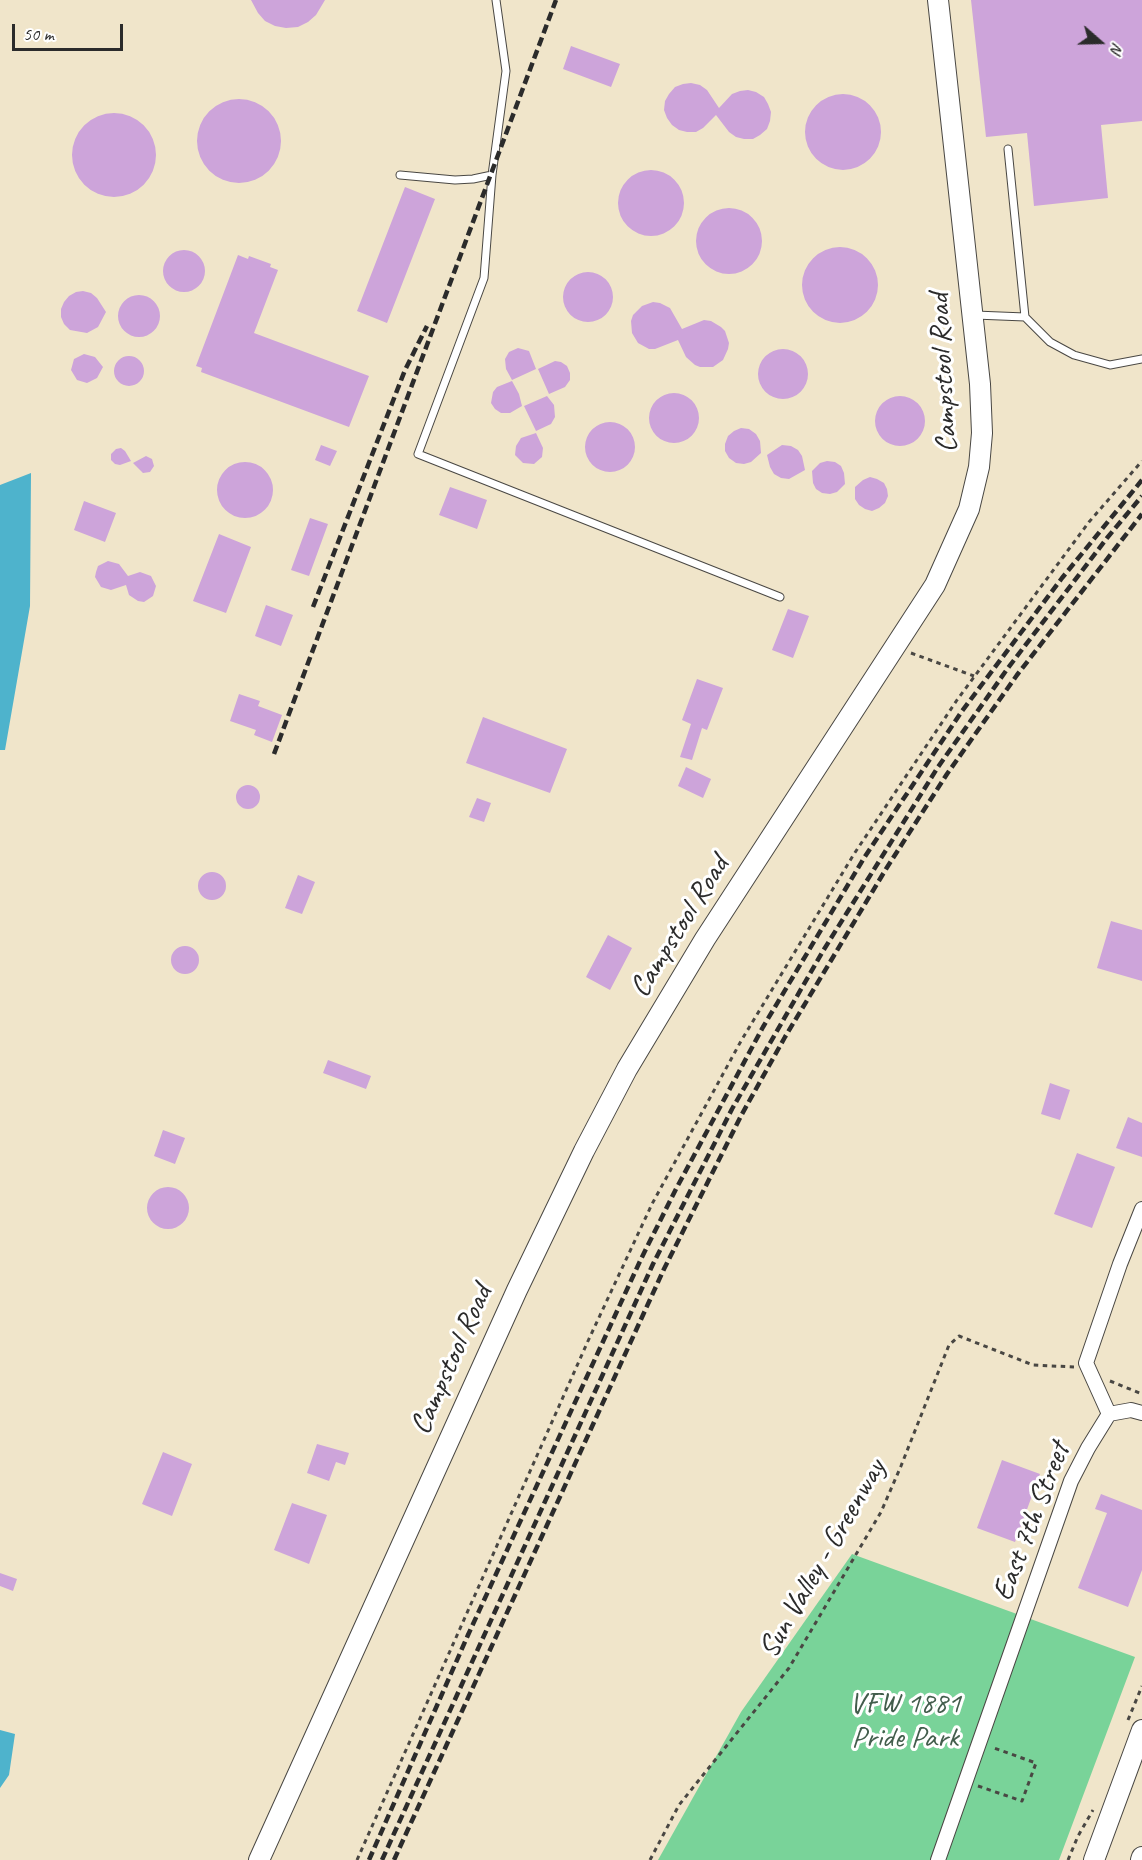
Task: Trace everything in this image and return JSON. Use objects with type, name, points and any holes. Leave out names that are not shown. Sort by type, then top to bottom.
[{"type":"main road","name":"Campstool Road","points":[[259,1860],[517,1290],[584,1150],[627,1069],[705,939],[935,585],[969,509],[979,467],[982,433],[980,384],[938,0]]},
{"type":"main road","points":[[1094,1860],[1142,1730]]},
{"type":"street","points":[[1142,1209],[1120,1264],[1086,1363],[1109,1414],[1131,1410],[1142,1413]]},
{"type":"street","name":"East 7th Street","points":[[938,1860],[1071,1481],[1109,1414]]},
{"type":"lane","points":[[496,0],[506,71],[492,175],[484,278],[418,454],[780,597]]},
{"type":"lane","points":[[1008,149],[1025,317],[1050,342],[1074,355],[1110,365],[1142,359]]},
{"type":"lane","points":[[400,175],[454,180],[492,175]]},
{"type":"lane","points":[[972,315],[1025,317]]},
{"type":"path","points":[[357,1860],[588,1341],[652,1204],[741,1041],[854,854],[957,700],[1089,522],[1142,461]]},
{"type":"path","points":[[895,647],[975,676]]},
{"type":"path","name":"Sun Valley - Greenway","points":[[650,1860],[679,1805],[789,1668],[881,1512],[949,1345],[959,1336],[1033,1365],[1072,1366],[1142,1394]]},
{"type":"path","points":[[965,1781],[1022,1802],[1036,1762],[979,1742]]},
{"type":"green space","name":"VFW 1881 Pride Park","points":[[852,1554],[1135,1657],[1059,1860],[658,1860],[741,1712]]},
{"type":"water","points":[[31,473],[30,606],[5,750],[0,750],[0,485]]},
{"type":"water","points":[[0,1730],[15,1734],[9,1775],[0,1788]]},
{"type":"building","points":[[251,0],[325,0],[316,15],[308,22],[298,27],[286,28],[265,21]]},
{"type":"building","points":[[971,0],[1142,0],[1142,121],[1101,125],[1108,198],[1034,206],[1027,133],[986,137]]},
{"type":"building","points":[[571,46],[620,64],[611,87],[563,69]]},
{"type":"building","points":[[691,83],[707,90],[719,108],[732,94],[748,90],[756,92],[764,97],[771,112],[767,129],[753,139],[736,137],[729,132],[716,115],[696,132],[679,130],[667,118],[664,110],[665,101],[675,87]]},
{"type":"building","points":[[836,94],[850,94],[864,100],[875,111],[881,125],[878,147],[870,159],[850,170],[836,170],[822,164],[811,153],[805,139],[805,125],[811,111],[822,100]]},
{"type":"building","points":[[239,99],[255,102],[269,111],[278,125],[281,141],[278,157],[269,171],[255,180],[239,183],[223,180],[209,171],[200,157],[197,141],[200,125],[209,111],[223,102]]},
{"type":"building","points":[[114,113],[130,116],[144,125],[153,139],[156,155],[153,171],[144,185],[130,194],[114,197],[98,194],[84,185],[75,171],[72,155],[75,139],[84,125],[98,116]]},
{"type":"building","points":[[657,170],[675,179],[682,190],[684,203],[682,216],[675,227],[664,234],[645,236],[627,227],[620,216],[618,197],[627,179],[638,172]]},
{"type":"building","points":[[405,187],[435,199],[387,323],[357,311]]},
{"type":"building","points":[[735,208],[753,217],[760,228],[762,241],[760,254],[753,265],[742,272],[723,274],[705,265],[698,254],[696,235],[705,217],[716,210]]},
{"type":"building","points":[[833,247],[847,247],[861,253],[872,264],[878,278],[875,300],[867,312],[847,323],[833,323],[819,317],[808,306],[802,292],[802,278],[808,264],[819,253]]},
{"type":"building","points":[[184,250],[199,256],[205,271],[199,286],[184,292],[169,286],[163,271],[169,256]]},
{"type":"building","points":[[238,255],[248,259],[249,256],[271,264],[270,267],[278,270],[254,333],[369,376],[349,427],[201,372],[202,368],[196,366]]},
{"type":"building","points":[[588,272],[597,274],[608,283],[613,297],[611,306],[602,317],[588,322],[579,320],[568,311],[563,297],[565,288],[574,277]]},
{"type":"building","points":[[83,291],[97,298],[106,312],[98,327],[87,333],[70,330],[61,317],[61,309],[69,296]]},
{"type":"building","points":[[139,295],[154,301],[160,316],[154,331],[139,337],[124,331],[118,316],[124,301]]},
{"type":"building","points":[[653,302],[670,308],[682,329],[704,320],[721,327],[729,343],[723,360],[713,367],[700,367],[686,357],[678,340],[655,349],[649,349],[638,343],[632,333],[633,315],[642,306]]},
{"type":"building","points":[[518,348],[529,351],[536,369],[512,380],[506,369],[505,359],[509,352]]},
{"type":"building","points":[[783,349],[792,351],[803,360],[808,374],[806,383],[797,394],[783,399],[774,397],[763,388],[758,374],[760,365],[769,354]]},
{"type":"building","points":[[84,354],[95,357],[103,367],[97,378],[87,383],[77,380],[71,370],[74,359]]},
{"type":"building","points":[[129,356],[139,361],[144,371],[139,381],[129,386],[119,381],[114,371],[119,361]]},
{"type":"building","points":[[555,361],[567,366],[570,380],[565,387],[549,394],[538,369]]},
{"type":"building","points":[[512,381],[522,406],[510,413],[501,413],[491,403],[493,392],[497,387]]},
{"type":"building","points":[[674,393],[683,395],[694,404],[699,418],[697,427],[688,438],[674,443],[665,441],[654,432],[649,418],[651,409],[660,398]]},
{"type":"building","points":[[547,396],[554,405],[555,417],[551,424],[536,431],[524,406]]},
{"type":"building","points":[[900,396],[909,398],[920,407],[925,421],[923,430],[914,441],[900,446],[891,444],[880,435],[875,421],[877,412],[886,401]]},
{"type":"building","points":[[610,422],[619,424],[630,433],[635,447],[633,456],[624,467],[610,472],[601,470],[590,461],[585,447],[587,438],[596,427]]},
{"type":"building","points":[[741,428],[749,429],[756,434],[760,441],[761,453],[751,462],[744,464],[736,463],[725,451],[728,436]]},
{"type":"building","points":[[536,433],[543,448],[542,457],[534,464],[523,463],[515,455],[516,446],[521,438]]},
{"type":"building","points":[[321,445],[337,451],[330,466],[315,460]]},
{"type":"building","points":[[782,445],[798,450],[805,470],[789,479],[774,474],[767,455]]},
{"type":"building","points":[[121,448],[131,461],[120,465],[115,464],[111,460],[111,454]]},
{"type":"building","points":[[146,456],[152,459],[154,466],[150,472],[143,473],[133,463]]},
{"type":"building","points":[[827,461],[841,466],[845,484],[837,492],[830,494],[822,493],[813,483],[812,471],[820,463]]},
{"type":"building","points":[[245,462],[256,464],[265,470],[271,479],[273,490],[271,501],[265,510],[256,516],[245,518],[234,516],[225,510],[219,501],[217,490],[219,479],[225,470],[234,464]]},
{"type":"building","points":[[870,477],[884,483],[888,496],[885,503],[872,511],[859,505],[855,499],[855,487]]},
{"type":"building","points":[[450,487],[487,500],[477,529],[439,515]]},
{"type":"building","points":[[84,501],[116,513],[105,542],[74,530]]},
{"type":"building","points":[[310,518],[328,524],[309,576],[291,570]]},
{"type":"building","points":[[219,534],[251,547],[226,613],[193,601]]},
{"type":"building","points":[[108,561],[119,564],[128,576],[140,572],[151,576],[156,586],[153,596],[144,602],[138,601],[129,595],[126,585],[111,590],[101,587],[95,577],[96,572],[98,566]]},
{"type":"building","points":[[266,605],[293,615],[281,646],[255,636]]},
{"type":"building","points":[[788,609],[809,616],[793,658],[772,650]]},
{"type":"building","points":[[697,679],[723,688],[707,730],[702,728],[692,760],[680,757],[691,724],[682,720]]},
{"type":"building","points":[[239,694],[260,701],[258,706],[282,715],[272,742],[254,735],[256,730],[230,721]]},
{"type":"building","points":[[483,717],[567,749],[550,793],[466,763]]},
{"type":"building","points":[[686,767],[711,779],[703,798],[678,786]]},
{"type":"building","points":[[248,785],[256,789],[260,797],[256,805],[248,809],[240,805],[236,797],[240,789]]},
{"type":"building","points":[[477,798],[491,803],[484,822],[469,817]]},
{"type":"building","points":[[212,872],[222,876],[226,886],[222,896],[212,900],[202,896],[198,886],[202,876]]},
{"type":"building","points":[[298,875],[315,882],[302,914],[285,908]]},
{"type":"building","points":[[1111,921],[1142,930],[1142,981],[1097,968]]},
{"type":"building","points":[[608,935],[632,948],[610,990],[586,977]]},
{"type":"building","points":[[185,946],[195,950],[199,960],[195,970],[185,974],[175,970],[171,960],[175,950]]},
{"type":"building","points":[[328,1060],[371,1076],[366,1089],[323,1073]]},
{"type":"building","points":[[1050,1083],[1070,1090],[1060,1120],[1041,1114]]},
{"type":"building","points":[[1128,1117],[1142,1123],[1142,1157],[1116,1148]]},
{"type":"building","points":[[163,1130],[185,1138],[175,1164],[154,1156]]},
{"type":"building","points":[[1077,1153],[1115,1167],[1092,1228],[1054,1214]]},
{"type":"building","points":[[168,1187],[183,1193],[189,1208],[183,1223],[168,1229],[153,1223],[147,1208],[153,1193]]},
{"type":"building","points":[[317,1444],[349,1453],[345,1465],[336,1462],[329,1481],[307,1473]]},
{"type":"building","points":[[163,1452],[192,1464],[172,1516],[142,1504]]},
{"type":"building","points":[[1002,1460],[1040,1474],[1015,1542],[977,1528]]},
{"type":"building","points":[[1101,1494],[1142,1510],[1142,1570],[1128,1607],[1078,1588],[1107,1513],[1095,1509]]},
{"type":"building","points":[[292,1503],[327,1515],[309,1564],[274,1550]]},
{"type":"building","points":[[0,1573],[17,1579],[13,1591],[0,1586]]},
{"type":"railway","points":[[274,754],[556,0]]},
{"type":"railway","points":[[313,607],[405,370],[427,326]]},
{"type":"railway","points":[[369,1860],[468,1635],[641,1259],[763,1027],[864,858],[962,711],[1062,578],[1142,480]]},
{"type":"railway","points":[[382,1860],[653,1264],[732,1109],[823,951],[938,767],[1008,668],[1142,496]]},
{"type":"railway","points":[[394,1860],[664,1269],[742,1114],[785,1037],[886,869],[947,774],[1017,675],[1142,514]]}]
